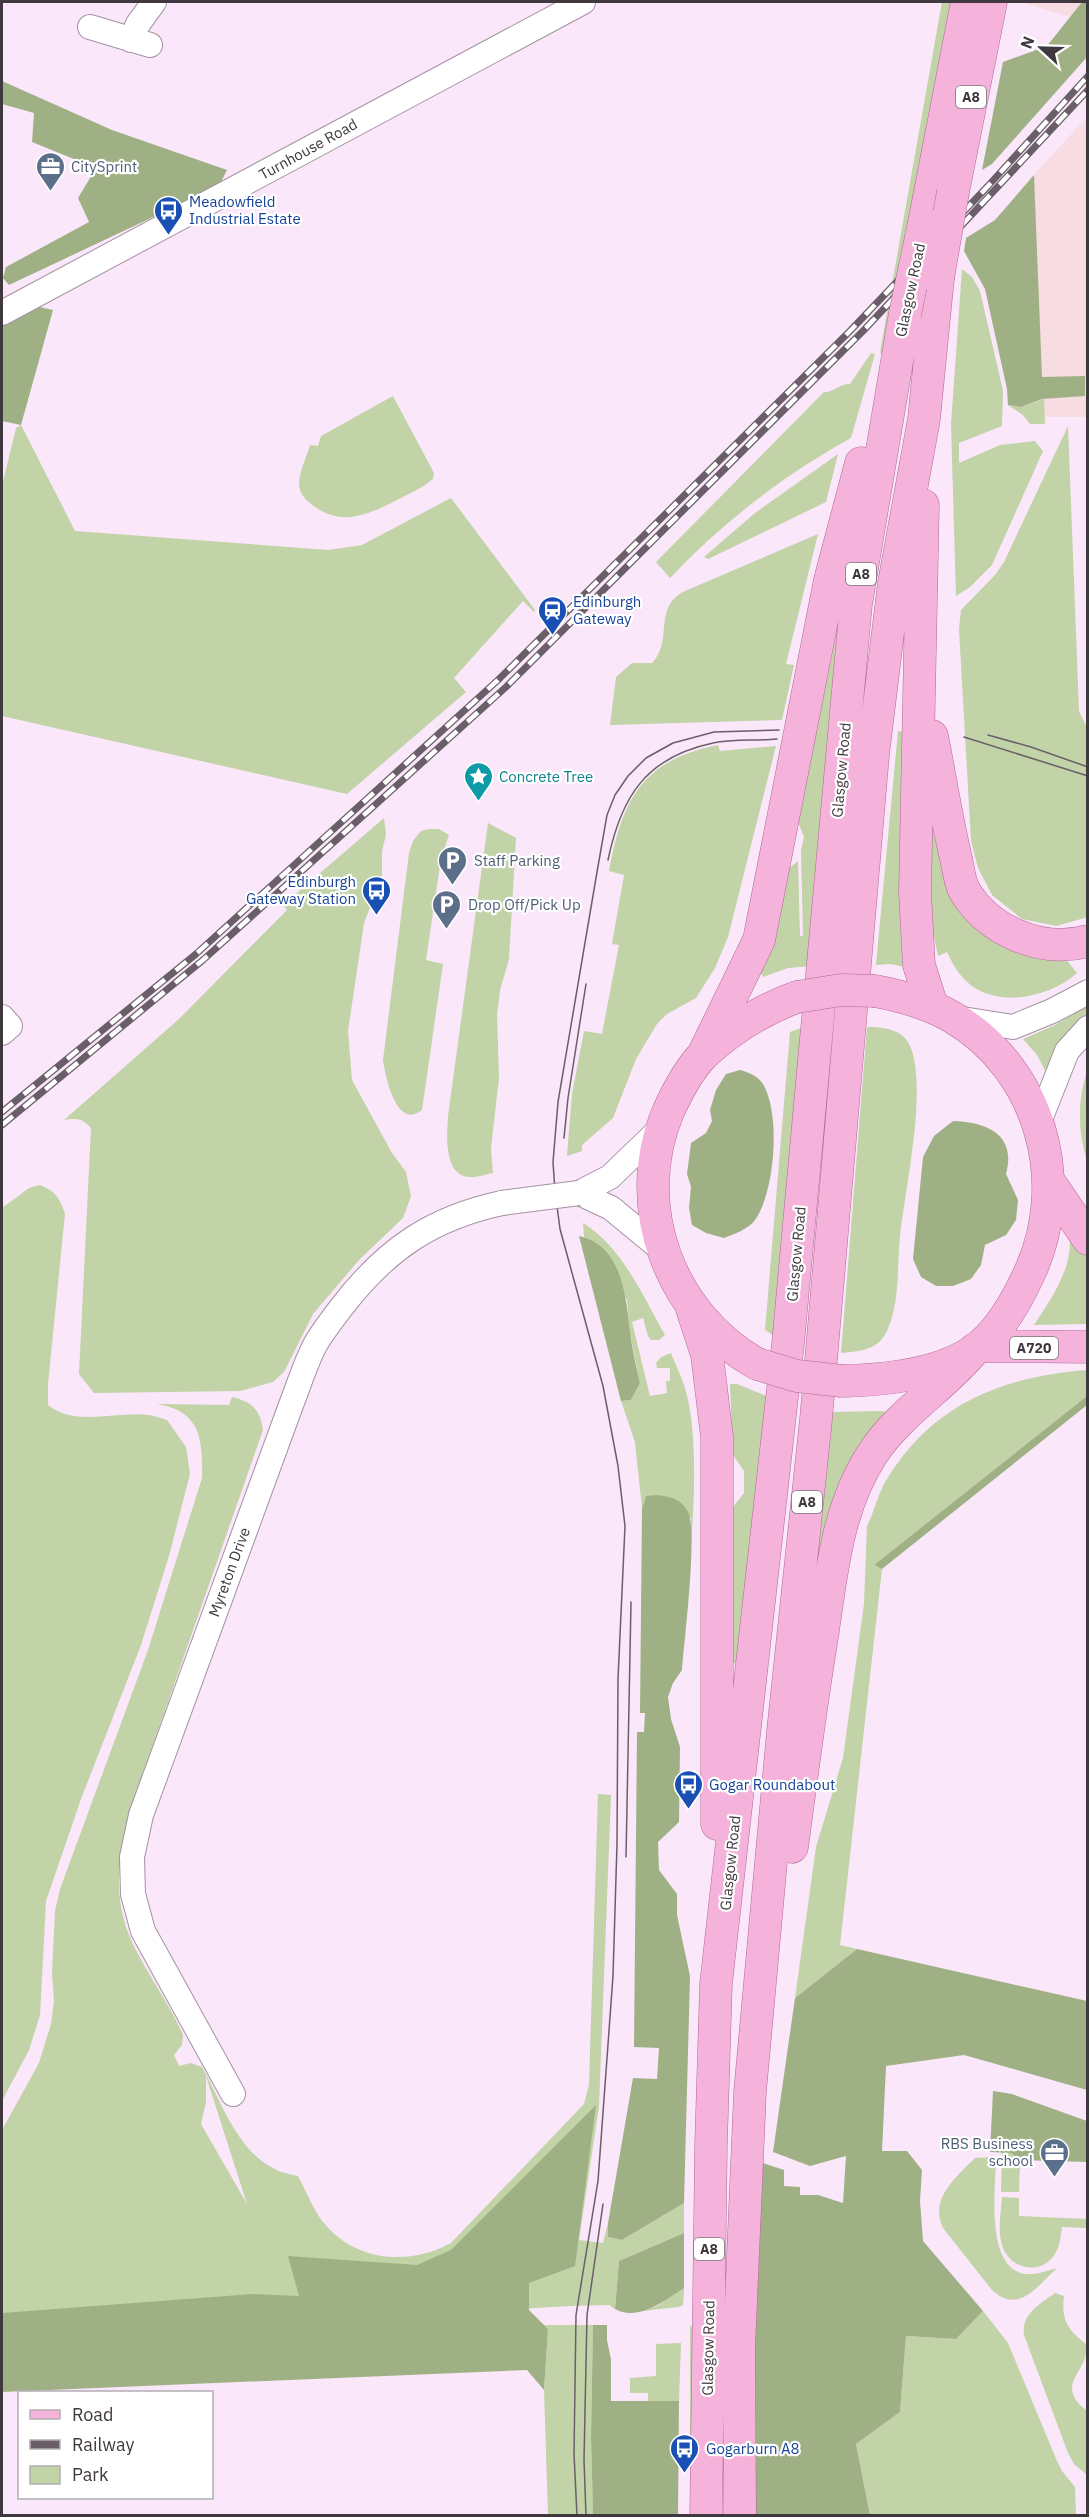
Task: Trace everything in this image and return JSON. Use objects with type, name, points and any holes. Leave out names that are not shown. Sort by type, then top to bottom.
[{"type":"main road","name":"Glasgow Road","points":[[706,2516],[711,2145],[717,1984],[788,1344],[856,604],[902,328],[967,2]]},
{"type":"main road","name":"Glasgow Road","points":[[740,2516],[739,2348],[750,2092],[783,1731],[816,1419],[873,755],[894,583],[924,419],[938,278],[991,2]]},
{"type":"main road","points":[[902,328],[866,442],[830,580],[759,940],[703,1055],[680,1088],[662,1127],[654,1161],[652,1199],[662,1250],[674,1279],[692,1309],[716,1335],[757,1364],[797,1376],[842,1381],[894,1378],[945,1364],[978,1347]]},
{"type":"main road","points":[[924,419],[921,676],[915,892],[919,965],[943,1012]]},
{"type":"main road","points":[[921,676],[963,888],[980,913],[1017,937],[1066,945],[1088,941]]},
{"type":"main road","points":[[703,1055],[740,1023],[767,1008],[796,997],[841,990],[875,991],[900,995],[943,1012],[979,1036],[1001,1058],[1020,1083],[1039,1122],[1046,1150],[1050,1183],[1047,1221],[1038,1256],[1023,1289],[978,1347],[874,1451],[855,1484],[843,1517],[815,1681],[742,2250]]},
{"type":"main road","points":[[1050,1183],[1088,1239]]},
{"type":"main road","points":[[692,1309],[707,1355],[717,1437],[717,1984]]},
{"type":"main road","name":"A720","points":[[978,1347],[1088,1347]]},
{"type":"street","points":[[90,27],[141,42],[138,24],[154,2]]},
{"type":"street","name":"Turnhouse Road","points":[[2,313],[583,2]]},
{"type":"street","points":[[943,1012],[1013,1027],[1052,1011],[1088,992]]},
{"type":"street","points":[[1039,1122],[1067,1051],[1088,1028]]},
{"type":"street","name":"Myreton Drive","points":[[233,2094],[143,1931],[133,1894],[132,1857],[141,1815],[315,1345],[362,1281],[393,1251],[443,1221],[460,1214],[502,1203],[579,1193],[610,1178],[662,1127]]},
{"type":"street","points":[[579,1193],[611,1208],[662,1250]]},
{"type":"shaded area","points":[[1023,2],[1087,2],[1077,19]]},
{"type":"shaded area","points":[[1087,117],[1087,417],[1034,417],[1021,189]]},
{"type":"green space","points":[[942,2],[955,2],[884,355],[882,355],[880,352]]},
{"type":"green space","points":[[1082,2],[1087,2],[1087,57],[992,164],[982,170],[1003,62],[1047,46]]},
{"type":"green space","points":[[2,81],[112,130],[227,170],[219,186],[9,285],[3,278],[6,267],[89,222],[78,198],[96,168],[32,142],[34,113],[2,104]]},
{"type":"green space","points":[[1034,175],[1042,377],[1085,376],[1085,396],[1042,399],[1021,407],[1008,405],[1007,389],[985,289],[964,251],[966,238],[995,220]]},
{"type":"green space","points":[[962,269],[972,277],[980,291],[1003,391],[1002,426],[959,443],[959,463],[1000,445],[1035,441],[1043,451],[992,565],[970,587],[956,596],[951,424]]},
{"type":"green space","points":[[35,306],[53,310],[21,425],[2,421],[2,323]]},
{"type":"green space","points":[[871,353],[875,354],[851,438],[826,452],[755,501],[690,557],[670,578],[656,562],[824,392],[850,384]]},
{"type":"green space","points":[[393,396],[434,473],[433,479],[390,503],[359,516],[337,516],[315,507],[302,495],[299,485],[310,445],[318,446],[321,436]]},
{"type":"green space","points":[[1044,399],[1045,424],[1030,424],[1023,415],[1008,405],[1021,407]]},
{"type":"green space","points":[[21,425],[75,531],[328,550],[362,545],[451,498],[535,610],[534,612],[523,601],[454,678],[466,692],[347,794],[2,716],[2,486],[16,428]]},
{"type":"green space","points":[[1068,426],[1079,711],[1088,730],[1088,917],[1056,926],[1022,919],[992,895],[978,868],[971,841],[959,629],[961,610],[995,575],[1004,562]]},
{"type":"green space","points":[[838,454],[826,502],[708,559],[704,557],[755,513]]},
{"type":"green space","points":[[818,534],[786,664],[794,665],[782,720],[610,725],[616,677],[632,663],[652,663],[662,645],[666,615],[675,598],[685,591]]},
{"type":"green space","points":[[844,596],[812,966],[788,968],[763,977],[760,971],[786,871],[798,861],[800,936],[803,936],[801,851],[804,837],[798,822]]},
{"type":"green space","points":[[898,731],[904,732],[899,900],[905,967],[890,964],[876,965]]},
{"type":"green space","points":[[718,745],[720,751],[776,746],[728,937],[715,968],[696,998],[667,1014],[657,1024],[636,1059],[613,1118],[582,1145],[582,1151],[567,1156],[572,1094],[584,1031],[602,1034],[619,945],[612,944],[624,875],[609,871],[621,823],[640,787],[654,773],[671,761]]},
{"type":"green space","points":[[384,818],[386,834],[382,852],[382,877],[364,923],[348,1031],[352,1080],[392,1153],[406,1172],[411,1196],[403,1218],[359,1260],[313,1314],[284,1372],[273,1382],[240,1391],[94,1393],[79,1374],[91,1128],[79,1120],[64,1120],[179,1019],[287,910],[283,905]]},
{"type":"green space","points":[[488,823],[516,838],[509,959],[500,990],[497,1015],[499,1078],[491,1148],[493,1173],[469,1177],[461,1175],[451,1162],[447,1143],[448,1116]]},
{"type":"green space","points":[[439,829],[449,835],[441,859],[426,960],[443,964],[422,1110],[413,1114],[405,1113],[394,1098],[389,1088],[383,1060],[409,853],[413,841],[421,831]]},
{"type":"green space","points":[[930,831],[937,831],[954,888],[1064,957],[1077,973],[1054,988],[1041,993],[1012,998],[984,993],[972,986],[957,971],[947,952],[938,956],[930,918]]},
{"type":"green space","points":[[1087,1006],[1087,1014],[1080,1019],[1046,1072],[1037,1055],[1023,1039],[1055,1025]]},
{"type":"green space","points":[[804,1027],[776,1337],[765,1330],[790,1032]]},
{"type":"green space","points":[[867,1027],[892,1030],[903,1036],[910,1046],[915,1064],[917,1086],[914,1139],[900,1236],[896,1297],[891,1320],[879,1343],[867,1349],[841,1353]]},
{"type":"green space","points":[[740,1070],[758,1079],[769,1097],[774,1133],[773,1153],[767,1191],[755,1220],[745,1229],[724,1238],[706,1233],[692,1225],[689,1208],[691,1187],[687,1174],[691,1143],[706,1133],[712,1121],[710,1110],[716,1090],[726,1074]]},
{"type":"green space","points":[[1087,1071],[1087,1162],[1082,1139],[1080,1105]]},
{"type":"green space","points":[[953,1121],[977,1124],[996,1133],[1003,1140],[1008,1160],[1006,1174],[1018,1200],[1016,1220],[1006,1235],[985,1245],[981,1265],[971,1279],[953,1286],[936,1286],[921,1277],[913,1259],[923,1157],[934,1136]]},
{"type":"green space","points":[[39,1185],[56,1195],[65,1213],[48,1384],[48,1405],[59,1412],[83,1417],[137,1414],[167,1420],[186,1447],[190,1474],[169,1556],[141,1645],[81,1799],[46,1901],[40,2015],[29,2050],[2,2101],[2,1208],[29,1188]]},
{"type":"green space","points":[[583,1223],[597,1233],[620,1259],[665,1335],[659,1340],[651,1340],[643,1318],[632,1322],[650,1396],[667,1393],[666,1381],[670,1381],[670,1368],[657,1368],[656,1363],[661,1357],[671,1353],[683,1382],[690,1409],[694,1448],[691,1547],[691,1518],[646,1496],[642,1508],[635,1442],[621,1401],[631,1400],[640,1383],[630,1334],[627,1300],[598,1245],[584,1237]]},
{"type":"green space","points":[[579,1236],[593,1241],[605,1250],[619,1274],[640,1383],[631,1400],[621,1401]]},
{"type":"green space","points":[[1070,1237],[1087,1252],[1087,1324],[1034,1325],[1064,1272],[1068,1261]]},
{"type":"green space","points":[[1087,1370],[1087,1396],[874,1565],[882,1569],[840,1945],[857,1949],[795,1998],[816,1847],[843,1758],[864,1604],[867,1526],[884,1484],[902,1457],[923,1434],[946,1415],[970,1400],[997,1388],[1025,1380]]},
{"type":"green space","points":[[730,1384],[737,1384],[771,1398],[739,1665],[732,1662],[733,1507],[744,1493],[744,1471],[733,1455]]},
{"type":"green space","points":[[1087,1396],[1087,1405],[882,1569],[874,1565]]},
{"type":"green space","points":[[232,1397],[250,1404],[260,1417],[263,1430],[133,1802],[120,1860],[120,1897],[129,1935],[183,2035],[182,2045],[174,2055],[179,2066],[191,2063],[202,2067],[228,2118],[249,2149],[263,2162],[279,2171],[298,2176],[323,2222],[336,2235],[366,2252],[383,2256],[418,2255],[451,2243],[584,2104],[589,2085],[598,1794],[611,1795],[599,2106],[579,2240],[603,2243],[608,2223],[608,2237],[622,2240],[684,2203],[684,2233],[619,2261],[615,2309],[609,2305],[569,2306],[2,2342],[2,2130],[39,2063],[51,2024],[54,2001],[52,1973],[55,1911],[60,1889],[148,1650],[202,1478],[200,1440],[191,1420],[183,1413],[157,1404],[229,1405]],"holes":[[[206,2076],[247,2204],[201,2124],[206,2102]]]},
{"type":"green space","points":[[833,1412],[890,1412],[805,1648]]},
{"type":"green space","points":[[658,1495],[676,1499],[686,1508],[691,1523],[692,1541],[682,1670],[673,1683],[668,1697],[671,1719],[680,1747],[679,1822],[658,1842],[659,1870],[677,1894],[677,1915],[690,1976],[684,2203],[622,2240],[608,2237],[608,2223],[633,2078],[657,2079],[659,2048],[634,2047],[637,1732],[644,1732],[645,1713],[640,1713],[642,1508],[646,1496]]},
{"type":"green space","points":[[857,1949],[1087,2001],[1087,2090],[964,2055],[886,2066],[882,2151],[907,2151],[922,2170],[920,2201],[923,2241],[983,2311],[956,2339],[906,2336],[900,2412],[856,2444],[870,2515],[750,2516],[760,2162],[784,2170],[784,2186],[800,2187],[800,2195],[818,2195],[843,2203],[846,2156],[810,2166],[773,2152],[795,1998]]},
{"type":"green space","points":[[993,2091],[1012,2094],[1087,2121],[1087,2162],[1020,2160],[1011,2153],[990,2152]]},
{"type":"green space","points":[[596,2105],[575,2266],[529,2283],[529,2310],[548,2329],[544,2390],[527,2370],[2,2392],[2,2313],[253,2294],[299,2296],[288,2256],[417,2265],[451,2250]]},
{"type":"green space","points":[[1002,2152],[1011,2153],[1020,2160],[1019,2192],[1001,2192]]},
{"type":"green space","points":[[996,2157],[995,2224],[1003,2257],[1012,2268],[1025,2274],[1057,2268],[1035,2289],[1019,2299],[1011,2300],[1002,2297],[992,2290],[943,2228],[940,2217],[939,2208],[942,2198],[960,2173],[975,2158]]},
{"type":"green space","points":[[1002,2197],[1019,2198],[1019,2216],[1087,2219],[1087,2228],[1062,2227],[1057,2251],[1052,2258],[1039,2266],[1025,2267],[1007,2255],[1001,2242]]},
{"type":"green space","points":[[684,2233],[684,2288],[642,2311],[633,2313],[615,2309],[619,2261]]},
{"type":"green space","points":[[684,2288],[683,2305],[642,2311],[657,2306]]},
{"type":"green space","points":[[1055,2293],[1064,2296],[1063,2305],[1067,2324],[1087,2345],[1086,2355],[1072,2386],[1077,2402],[1087,2411],[1087,2475],[1074,2464],[1068,2453],[1024,2335],[1025,2321],[1029,2315]]},
{"type":"green space","points":[[983,2311],[1008,2343],[1057,2461],[1075,2487],[1076,2515],[870,2515],[856,2444],[900,2412],[906,2336],[956,2339]]},
{"type":"green space","points":[[544,2325],[593,2325],[591,2437],[593,2515],[548,2515],[544,2390],[548,2329]]},
{"type":"green space","points":[[593,2325],[607,2325],[611,2360],[611,2401],[679,2401],[678,2515],[593,2515],[591,2437]]},
{"type":"green space","points":[[690,2325],[693,2328],[694,2438],[690,2466]]},
{"type":"green space","points":[[681,2343],[679,2401],[648,2401],[648,2393],[630,2393],[630,2378],[656,2376],[656,2344]]},
{"type":"tram line","points":[[577,2516],[574,2454],[576,2315],[598,2181],[613,1976],[618,1679],[625,1526],[618,1466],[603,1386],[560,1229],[553,1162],[558,1102],[607,815],[615,795],[628,776],[646,758],[673,743],[714,732],[779,730]]},
{"type":"tram line","points":[[988,735],[1088,767]]},
{"type":"tram line","points":[[964,737],[1088,776]]},
{"type":"tram line","points":[[608,860],[613,837],[629,799],[640,783],[670,758],[690,749],[713,743],[777,739]]},
{"type":"tram line","points":[[564,1138],[586,984]]},
{"type":"tram line","points":[[626,1857],[631,1602]]},
{"type":"tram line","points":[[586,2516],[584,2460],[587,2315],[603,2204]]},
{"type":"railway","points":[[2,1112],[196,954],[498,680],[850,331],[988,186],[1088,76]]},
{"type":"railway","points":[[2,1125],[203,960],[506,687],[864,330],[1088,90]]},
{"type":"place","name":"CitySprint","points":[[50,192]]},
{"type":"place","name":"Meadowfield Industrial Estate","points":[[168,236]]},
{"type":"place","name":"Edinburgh Gateway","points":[[552,636]]},
{"type":"place","name":"Concrete Tree","points":[[478,802]]},
{"type":"place","name":"Staff Parking","points":[[453,886]]},
{"type":"place","name":"Edinburgh Gateway Station","points":[[377,916]]},
{"type":"place","name":"Drop Off/Pick Up","points":[[447,930]]},
{"type":"place","name":"Gogar Roundabout","points":[[688,1810]]},
{"type":"place","name":"RBS Business school","points":[[1054,2178]]},
{"type":"place","name":"Gogarburn A8","points":[[685,2474]]}]
